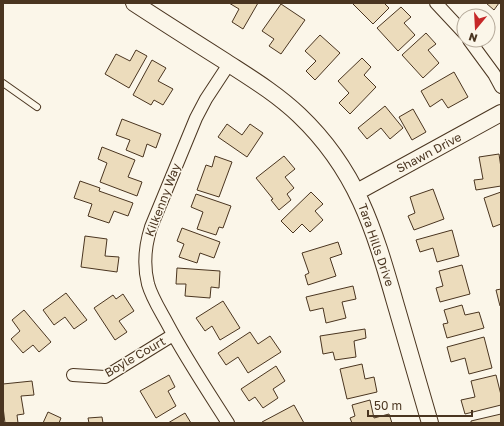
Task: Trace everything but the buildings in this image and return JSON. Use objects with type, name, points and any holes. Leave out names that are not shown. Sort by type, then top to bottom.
[{"type":"street","name":"Tara Hills Drive","points":[[134,3],[278,97],[308,124],[341,165],[357,192],[372,226],[430,423]]},
{"type":"street","points":[[436,3],[456,24]]},
{"type":"street","points":[[475,48],[494,74],[501,87]]},
{"type":"street","name":"Kilkenny Way","points":[[228,423],[173,335],[152,296],[148,285],[145,263],[147,241],[151,227],[196,118],[206,99],[229,64]]},
{"type":"street","name":"Shawn Drive","points":[[357,192],[501,114]]},
{"type":"street","name":"Boyle Court","points":[[73,375],[105,377],[173,335]]},
{"type":"lane","points":[[3,83],[37,107]]}]
